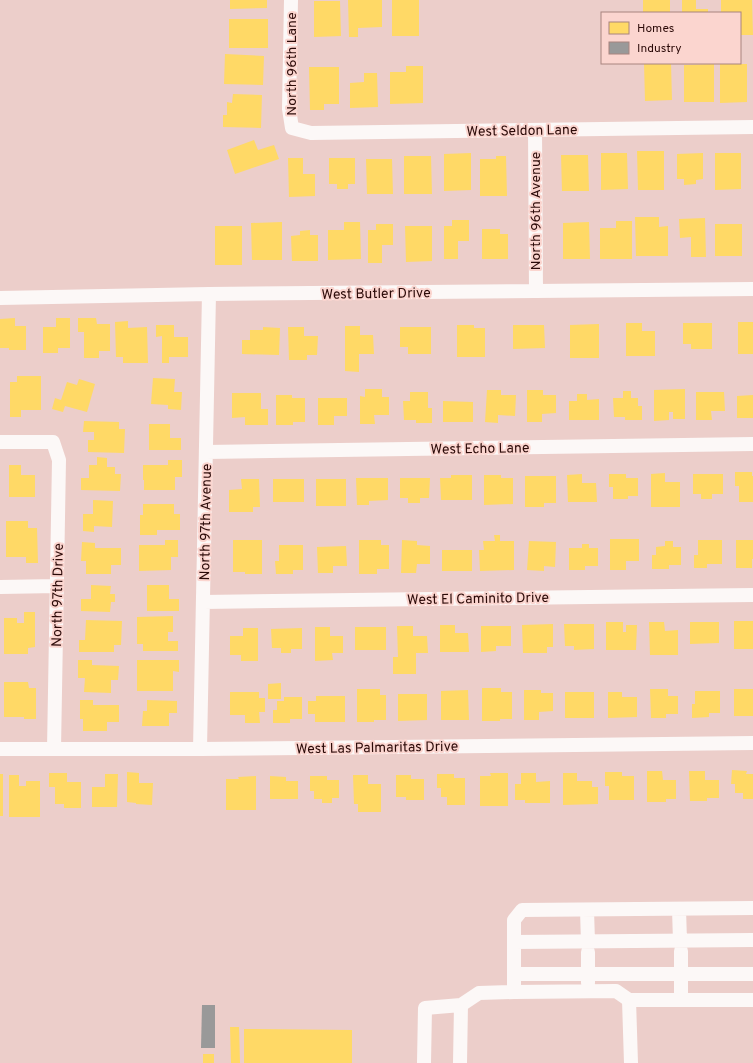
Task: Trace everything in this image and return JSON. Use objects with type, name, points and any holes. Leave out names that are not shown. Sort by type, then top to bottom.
[{"type":"street","name":"North 96th Lane","points":[[291,0],[290,109],[292,128]]},
{"type":"street","name":"West Seldon Lane","points":[[292,128],[311,133],[753,127]]},
{"type":"street","name":"North 96th Avenue","points":[[535,130],[536,291]]},
{"type":"street","name":"West Butler Drive","points":[[0,298],[209,294],[753,289]]},
{"type":"street","name":"North 97th Avenue","points":[[200,749],[209,294]]},
{"type":"street","name":"North 97th Drive","points":[[0,442],[53,442],[59,460],[54,749]]},
{"type":"street","name":"West Echo Lane","points":[[206,452],[753,444]]},
{"type":"street","points":[[0,587],[57,586]]},
{"type":"street","name":"West El Caminito Drive","points":[[203,602],[753,594]]},
{"type":"street","name":"West Las Palmaritas Drive","points":[[0,749],[200,749],[753,743]]},
{"type":"street","points":[[514,992],[514,920],[522,910],[753,908]]},
{"type":"street","points":[[679,909],[681,1000]]},
{"type":"street","points":[[587,910],[589,991]]},
{"type":"street","points":[[514,942],[588,947],[680,946],[753,940]]},
{"type":"street","points":[[514,974],[753,974]]},
{"type":"street","points":[[424,1063],[425,1008],[461,1005],[479,994],[514,992],[616,991],[629,1000],[753,1000]]},
{"type":"street","points":[[629,1000],[631,1063]]},
{"type":"street","points":[[460,1063],[461,1005]]},
{"type":"building: Homes","points":[[230,0],[267,0],[267,8],[230,9]]},
{"type":"building: Homes","points":[[348,0],[382,0],[382,27],[358,28],[358,37],[349,37]]},
{"type":"building: Homes","points":[[392,0],[419,0],[419,36],[392,36]]},
{"type":"building: Homes","points":[[643,0],[670,0],[670,12],[643,12]]},
{"type":"building: Homes","points":[[682,0],[696,0],[696,9],[708,9],[708,12],[682,12]]},
{"type":"building: Homes","points":[[721,0],[752,0],[753,35],[741,35],[741,12],[721,12]]},
{"type":"building: Homes","points":[[314,1],[340,1],[341,36],[314,37]]},
{"type":"building: Homes","points":[[229,19],[268,19],[268,48],[229,48]]},
{"type":"building: Homes","points":[[225,54],[264,56],[263,85],[224,84]]},
{"type":"building: Homes","points":[[644,64],[671,64],[672,100],[645,101]]},
{"type":"building: Homes","points":[[714,64],[714,102],[684,102],[684,65]]},
{"type":"building: Homes","points":[[720,64],[747,64],[747,102],[720,103]]},
{"type":"building: Homes","points":[[406,66],[423,66],[423,103],[390,104],[390,72],[406,72]]},
{"type":"building: Homes","points":[[309,67],[339,67],[339,104],[324,104],[324,110],[310,110]]},
{"type":"building: Homes","points":[[364,73],[377,73],[378,107],[350,108],[350,83],[364,82]]},
{"type":"building: Homes","points":[[233,94],[262,95],[261,128],[223,127],[223,115],[227,115],[227,102],[232,103]]},
{"type":"building: Homes","points":[[254,140],[258,150],[274,145],[279,159],[235,174],[227,150]]},
{"type":"building: Homes","points":[[637,151],[664,151],[664,190],[638,190]]},
{"type":"building: Homes","points":[[471,153],[471,190],[444,191],[444,154]]},
{"type":"building: Homes","points":[[601,153],[627,153],[628,189],[601,190]]},
{"type":"building: Homes","points":[[703,153],[703,179],[696,180],[696,184],[684,185],[684,179],[677,179],[677,154]]},
{"type":"building: Homes","points":[[715,153],[741,153],[741,189],[715,190]]},
{"type":"building: Homes","points":[[561,155],[588,155],[589,191],[562,191]]},
{"type":"building: Homes","points":[[404,156],[431,156],[432,194],[404,194]]},
{"type":"building: Homes","points":[[496,156],[506,156],[507,196],[480,196],[480,159],[496,159]]},
{"type":"building: Homes","points":[[288,158],[303,158],[303,174],[315,174],[315,196],[289,197]]},
{"type":"building: Homes","points":[[329,158],[355,158],[355,184],[348,184],[348,189],[337,189],[337,184],[329,184]]},
{"type":"building: Homes","points":[[366,159],[392,159],[393,194],[367,194]]},
{"type":"building: Homes","points":[[635,217],[659,217],[659,227],[668,226],[668,256],[636,256]]},
{"type":"building: Homes","points":[[705,218],[706,257],[691,257],[691,237],[680,238],[679,219]]},
{"type":"building: Homes","points":[[452,220],[469,220],[469,241],[458,241],[458,259],[444,259],[444,226],[452,226]]},
{"type":"building: Homes","points":[[616,221],[632,221],[632,259],[600,259],[600,228],[616,228]]},
{"type":"building: Homes","points":[[282,222],[282,260],[252,260],[251,223]]},
{"type":"building: Homes","points":[[344,222],[360,222],[361,259],[328,260],[328,230],[344,230]]},
{"type":"building: Homes","points":[[589,222],[590,259],[563,259],[563,223]]},
{"type":"building: Homes","points":[[376,224],[393,224],[393,245],[382,245],[382,263],[368,263],[368,230],[376,230]]},
{"type":"building: Homes","points":[[715,224],[742,224],[742,256],[715,256]]},
{"type":"building: Homes","points":[[215,226],[242,226],[242,265],[215,265]]},
{"type":"building: Homes","points":[[405,226],[432,226],[432,261],[406,262]]},
{"type":"building: Homes","points":[[482,229],[500,229],[500,234],[508,234],[508,259],[482,259]]},
{"type":"building: Homes","points":[[310,230],[310,235],[318,235],[318,261],[292,261],[291,236],[300,235],[300,231]]},
{"type":"building: Homes","points":[[15,318],[15,326],[26,326],[26,350],[9,350],[9,348],[0,348],[0,319]]},
{"type":"building: Homes","points":[[56,318],[70,318],[70,348],[58,348],[58,353],[43,353],[43,327],[56,327]]},
{"type":"building: Homes","points":[[78,318],[96,318],[97,324],[110,324],[110,351],[99,351],[99,358],[84,358],[84,332],[78,332]]},
{"type":"building: Homes","points":[[128,321],[128,328],[147,327],[148,363],[123,363],[123,357],[116,357],[115,322]]},
{"type":"building: Homes","points":[[738,322],[753,322],[753,354],[738,354]]},
{"type":"building: Homes","points":[[626,323],[642,323],[642,331],[655,331],[655,356],[626,356]]},
{"type":"building: Homes","points":[[683,323],[712,323],[712,349],[691,349],[691,344],[683,344]]},
{"type":"building: Homes","points":[[599,324],[599,358],[570,358],[570,325]]},
{"type":"building: Homes","points":[[156,325],[174,325],[174,337],[188,337],[188,357],[169,357],[169,363],[162,363],[162,336],[156,337]]},
{"type":"building: Homes","points":[[457,325],[474,325],[474,328],[485,328],[485,357],[457,357]]},
{"type":"building: Homes","points":[[513,325],[544,325],[545,348],[513,349]]},
{"type":"building: Homes","points":[[345,326],[360,326],[360,335],[373,335],[374,354],[359,354],[359,372],[345,371]]},
{"type":"building: Homes","points":[[263,327],[280,328],[279,355],[242,354],[242,340],[250,340],[250,330],[263,330]]},
{"type":"building: Homes","points":[[288,327],[304,327],[304,336],[318,336],[317,355],[307,355],[307,360],[289,360]]},
{"type":"building: Homes","points":[[400,327],[431,327],[431,354],[408,354],[408,347],[400,347]]},
{"type":"building: Homes","points":[[17,376],[41,376],[41,410],[21,410],[21,417],[10,417],[10,382],[17,382]]},
{"type":"building: Homes","points":[[153,378],[175,379],[174,392],[182,392],[181,410],[168,409],[168,405],[151,404]]},
{"type":"building: Homes","points":[[79,379],[95,384],[87,412],[65,406],[63,412],[52,409],[55,398],[61,400],[67,382],[77,385]]},
{"type":"building: Homes","points":[[365,389],[382,389],[382,397],[389,397],[389,415],[374,415],[375,424],[360,424],[360,396],[365,397]]},
{"type":"building: Homes","points":[[685,389],[685,419],[673,419],[673,412],[669,412],[669,420],[654,421],[654,390]]},
{"type":"building: Homes","points":[[487,390],[501,390],[501,395],[516,395],[515,416],[498,415],[498,423],[485,422]]},
{"type":"building: Homes","points":[[527,390],[543,390],[543,395],[556,395],[556,413],[542,414],[542,422],[527,422]]},
{"type":"building: Homes","points":[[623,391],[631,391],[631,398],[638,398],[638,406],[642,406],[642,420],[625,420],[625,417],[614,417],[613,398],[623,398]]},
{"type":"building: Homes","points":[[410,392],[428,392],[428,408],[432,408],[432,423],[416,423],[416,420],[404,420],[403,401],[410,401]]},
{"type":"building: Homes","points":[[696,392],[724,392],[725,411],[711,411],[712,420],[696,420]]},
{"type":"building: Homes","points":[[232,393],[261,393],[261,409],[268,409],[268,425],[245,425],[245,417],[232,418]]},
{"type":"building: Homes","points":[[577,394],[587,394],[587,400],[599,399],[599,420],[569,420],[569,401],[577,401]]},
{"type":"building: Homes","points":[[276,395],[292,395],[292,398],[305,398],[305,422],[293,422],[293,425],[276,425]]},
{"type":"building: Homes","points":[[753,395],[753,418],[737,418],[737,396]]},
{"type":"building: Homes","points":[[318,398],[347,398],[347,416],[334,416],[334,425],[318,425]]},
{"type":"building: Homes","points":[[443,401],[473,402],[473,422],[443,422]]},
{"type":"building: Homes","points":[[84,421],[119,422],[119,429],[125,429],[124,453],[88,452],[88,440],[94,440],[94,432],[83,432]]},
{"type":"building: Homes","points":[[149,424],[170,424],[170,438],[181,438],[181,450],[149,450]]},
{"type":"building: Homes","points":[[97,457],[107,458],[107,467],[115,467],[115,474],[121,474],[120,491],[81,490],[81,478],[89,478],[89,465],[97,465]]},
{"type":"building: Homes","points":[[168,460],[182,460],[182,477],[175,477],[175,490],[144,490],[143,465],[168,465]]},
{"type":"building: Homes","points":[[9,465],[21,465],[21,475],[35,475],[35,497],[9,497]]},
{"type":"building: Homes","points":[[735,472],[752,472],[753,502],[739,502],[739,486],[735,486]]},
{"type":"building: Homes","points":[[665,473],[665,482],[680,482],[680,507],[651,507],[651,474]]},
{"type":"building: Homes","points":[[582,474],[582,483],[596,483],[597,502],[568,502],[567,475]]},
{"type":"building: Homes","points":[[609,474],[626,474],[626,478],[638,478],[638,496],[628,496],[628,499],[613,499],[613,487],[609,487]]},
{"type":"building: Homes","points":[[693,474],[723,474],[723,494],[712,494],[712,499],[701,499],[701,494],[693,494]]},
{"type":"building: Homes","points":[[451,475],[472,475],[472,500],[441,500],[440,478],[451,478]]},
{"type":"building: Homes","points":[[484,475],[501,475],[501,478],[513,478],[513,504],[484,505]]},
{"type":"building: Homes","points":[[525,476],[556,476],[556,503],[544,503],[544,507],[525,507]]},
{"type":"building: Homes","points":[[356,478],[388,478],[388,500],[369,501],[369,505],[357,505]]},
{"type":"building: Homes","points":[[400,478],[430,478],[429,498],[420,498],[420,503],[408,503],[408,498],[400,498]]},
{"type":"building: Homes","points":[[241,479],[259,479],[260,507],[253,507],[253,512],[229,512],[229,490],[242,489]]},
{"type":"building: Homes","points":[[273,479],[304,479],[304,502],[273,502]]},
{"type":"building: Homes","points":[[316,479],[346,479],[346,506],[316,506]]},
{"type":"building: Homes","points":[[93,500],[113,501],[112,527],[94,526],[94,532],[83,531],[83,514],[93,514]]},
{"type":"building: Homes","points":[[143,504],[174,504],[174,514],[180,514],[180,530],[157,530],[157,535],[140,535],[140,515],[143,515]]},
{"type":"building: Homes","points":[[6,521],[28,521],[28,528],[37,528],[38,563],[26,563],[26,557],[6,557]]},
{"type":"building: Homes","points":[[494,535],[500,535],[500,541],[514,541],[514,570],[480,571],[479,550],[484,550],[483,541],[495,541]]},
{"type":"building: Homes","points":[[610,539],[639,539],[639,561],[626,561],[626,570],[610,570]]},
{"type":"building: Homes","points":[[165,540],[178,540],[178,557],[171,557],[171,570],[139,571],[139,545],[165,545]]},
{"type":"building: Homes","points":[[233,540],[262,540],[262,574],[233,572]]},
{"type":"building: Homes","points":[[359,540],[381,540],[381,545],[389,545],[389,569],[377,569],[377,574],[359,574]]},
{"type":"building: Homes","points":[[402,540],[417,541],[417,545],[430,546],[430,564],[417,564],[416,573],[401,573]]},
{"type":"building: Homes","points":[[698,540],[722,540],[722,564],[707,564],[707,568],[694,568],[694,555],[698,555]]},
{"type":"building: Homes","points":[[736,540],[753,540],[752,568],[736,568]]},
{"type":"building: Homes","points":[[529,541],[556,542],[555,567],[544,566],[544,571],[527,570]]},
{"type":"building: Homes","points":[[665,541],[673,541],[673,547],[681,547],[681,565],[669,565],[669,569],[652,569],[652,555],[656,555],[656,547],[665,546]]},
{"type":"building: Homes","points":[[82,542],[95,543],[95,548],[121,548],[121,565],[111,565],[111,574],[86,574],[86,561],[81,561]]},
{"type":"building: Homes","points":[[582,544],[589,544],[589,548],[598,548],[598,566],[585,566],[585,570],[569,570],[569,548],[582,548]]},
{"type":"building: Homes","points":[[279,545],[303,545],[303,570],[293,570],[293,574],[276,574],[275,561],[279,561]]},
{"type":"building: Homes","points":[[346,546],[347,566],[333,566],[333,573],[318,573],[317,547]]},
{"type":"building: Homes","points":[[442,550],[472,550],[472,571],[442,571]]},
{"type":"building: Homes","points":[[91,585],[111,586],[110,594],[115,594],[115,602],[111,602],[110,612],[81,611],[81,599],[91,599]]},
{"type":"building: Homes","points":[[147,585],[169,585],[169,599],[179,599],[179,611],[147,611]]},
{"type":"building: Homes","points":[[24,612],[35,612],[35,647],[28,648],[28,654],[4,654],[4,618],[17,618],[17,623],[24,623]]},
{"type":"building: Homes","points":[[173,616],[173,632],[168,632],[168,641],[178,641],[178,651],[143,651],[143,644],[137,644],[137,617]]},
{"type":"building: Homes","points":[[86,620],[122,621],[121,645],[114,645],[114,652],[79,652],[79,640],[85,640]]},
{"type":"building: Homes","points":[[734,621],[753,621],[753,649],[734,649]]},
{"type":"building: Homes","points":[[606,622],[623,622],[623,632],[626,632],[626,625],[637,625],[636,650],[606,650]]},
{"type":"building: Homes","points":[[649,622],[664,622],[665,631],[678,630],[678,655],[650,655]]},
{"type":"building: Homes","points":[[690,622],[719,622],[719,643],[690,644]]},
{"type":"building: Homes","points":[[553,624],[553,647],[547,647],[547,653],[523,653],[522,625]]},
{"type":"building: Homes","points":[[564,624],[594,624],[594,649],[574,650],[574,646],[565,646]]},
{"type":"building: Homes","points":[[440,625],[455,625],[455,633],[468,633],[469,652],[440,652]]},
{"type":"building: Homes","points":[[397,626],[413,626],[413,636],[427,636],[428,653],[416,653],[416,674],[393,674],[393,657],[398,657]]},
{"type":"building: Homes","points":[[481,626],[511,626],[511,646],[496,646],[496,651],[481,652]]},
{"type":"building: Homes","points":[[315,627],[330,627],[330,636],[343,636],[343,653],[332,653],[333,660],[315,661]]},
{"type":"building: Homes","points":[[355,627],[386,627],[386,650],[355,650]]},
{"type":"building: Homes","points":[[243,628],[258,628],[258,661],[241,661],[241,655],[230,655],[230,636],[243,636]]},
{"type":"building: Homes","points":[[302,628],[302,649],[291,649],[291,653],[281,653],[281,648],[272,648],[271,629]]},
{"type":"building: Homes","points":[[78,660],[92,660],[92,665],[119,666],[118,680],[111,680],[111,693],[84,692],[85,678],[78,678]]},
{"type":"building: Homes","points":[[137,660],[179,660],[179,672],[173,671],[173,691],[137,691]]},
{"type":"building: Homes","points":[[4,682],[28,682],[29,688],[36,688],[36,719],[24,719],[24,717],[4,717]]},
{"type":"building: Homes","points":[[281,683],[281,699],[268,699],[268,684]]},
{"type":"building: Homes","points":[[482,688],[501,688],[501,692],[512,692],[512,719],[482,721]]},
{"type":"building: Homes","points":[[357,689],[380,689],[380,695],[386,695],[386,720],[357,722]]},
{"type":"building: Homes","points":[[650,689],[668,689],[668,696],[678,696],[678,714],[666,714],[666,718],[651,718]]},
{"type":"building: Homes","points":[[734,689],[753,689],[753,716],[734,716]]},
{"type":"building: Homes","points":[[468,690],[469,720],[441,720],[441,691]]},
{"type":"building: Homes","points":[[524,690],[541,690],[541,693],[553,693],[553,711],[539,712],[539,720],[524,720]]},
{"type":"building: Homes","points":[[695,691],[720,691],[720,713],[709,713],[709,717],[692,718],[692,704],[695,704]]},
{"type":"building: Homes","points":[[230,692],[259,692],[259,698],[265,698],[265,712],[259,712],[260,723],[245,723],[245,715],[230,715]]},
{"type":"building: Homes","points":[[565,692],[594,692],[594,718],[565,718]]},
{"type":"building: Homes","points":[[608,692],[622,692],[622,697],[637,697],[637,717],[608,718]]},
{"type":"building: Homes","points":[[398,694],[427,694],[427,720],[398,721]]},
{"type":"building: Homes","points":[[316,696],[345,696],[345,722],[315,722],[315,714],[308,714],[308,701],[316,701]]},
{"type":"building: Homes","points":[[284,697],[302,697],[302,719],[290,719],[290,723],[273,723],[273,710],[277,710],[277,701],[284,701]]},
{"type":"building: Homes","points":[[80,700],[93,700],[93,705],[119,705],[119,722],[107,722],[107,731],[83,731],[83,719],[80,719]]},
{"type":"building: Homes","points":[[147,700],[177,701],[177,713],[169,713],[169,726],[142,726],[143,711],[147,711]]},
{"type":"building: Homes","points":[[732,770],[747,771],[746,774],[753,774],[753,799],[743,799],[743,793],[735,793],[735,784],[731,784]]},
{"type":"building: Homes","points":[[647,771],[662,771],[663,780],[676,780],[676,799],[666,799],[666,802],[647,802]]},
{"type":"building: Homes","points":[[689,771],[705,771],[705,780],[719,780],[719,798],[707,798],[707,801],[690,801]]},
{"type":"building: Homes","points":[[127,772],[139,773],[139,783],[153,783],[152,805],[127,802]]},
{"type":"building: Homes","points":[[605,772],[622,772],[622,776],[634,776],[634,800],[609,800],[609,786],[605,786]]},
{"type":"building: Homes","points":[[49,773],[67,773],[67,782],[81,782],[81,808],[64,808],[64,804],[55,804],[55,787],[49,787]]},
{"type":"building: Homes","points":[[490,773],[508,773],[508,806],[480,806],[480,776],[491,776]]},
{"type":"building: Homes","points":[[521,773],[536,773],[536,782],[550,781],[550,803],[525,803],[525,800],[515,800],[515,784],[521,784]]},
{"type":"building: Homes","points":[[563,773],[577,773],[577,781],[592,781],[592,787],[598,787],[598,804],[563,805]]},
{"type":"building: Homes","points":[[0,774],[3,774],[3,816],[0,816]]},
{"type":"building: Homes","points":[[105,774],[118,774],[117,807],[92,807],[92,787],[105,787]]},
{"type":"building: Homes","points":[[437,774],[454,774],[454,778],[465,778],[465,805],[447,805],[447,797],[441,797],[441,788],[437,788]]},
{"type":"building: Homes","points":[[9,775],[19,775],[19,786],[26,786],[26,781],[40,781],[40,817],[9,817]]},
{"type":"building: Homes","points":[[353,775],[368,775],[368,784],[381,784],[381,812],[358,812],[358,804],[354,804]]},
{"type":"building: Homes","points":[[396,775],[411,775],[411,779],[424,779],[424,800],[406,800],[406,797],[396,797]]},
{"type":"building: Homes","points":[[256,776],[256,810],[226,810],[226,779],[239,779],[238,777]]},
{"type":"building: Homes","points":[[270,776],[286,777],[286,781],[298,781],[298,799],[270,799]]},
{"type":"building: Homes","points":[[310,776],[327,776],[327,780],[339,780],[339,798],[332,798],[332,803],[322,803],[322,799],[314,799],[314,791],[310,791]]},
{"type":"building: Homes","points":[[230,1027],[239,1027],[240,1063],[231,1063]]},
{"type":"building: Homes","points":[[244,1029],[352,1030],[352,1063],[244,1063]]},
{"type":"building: Homes","points":[[203,1054],[214,1054],[214,1063],[203,1063]]},
{"type":"building: Industry","points":[[202,1005],[215,1005],[215,1048],[201,1048]]}]
